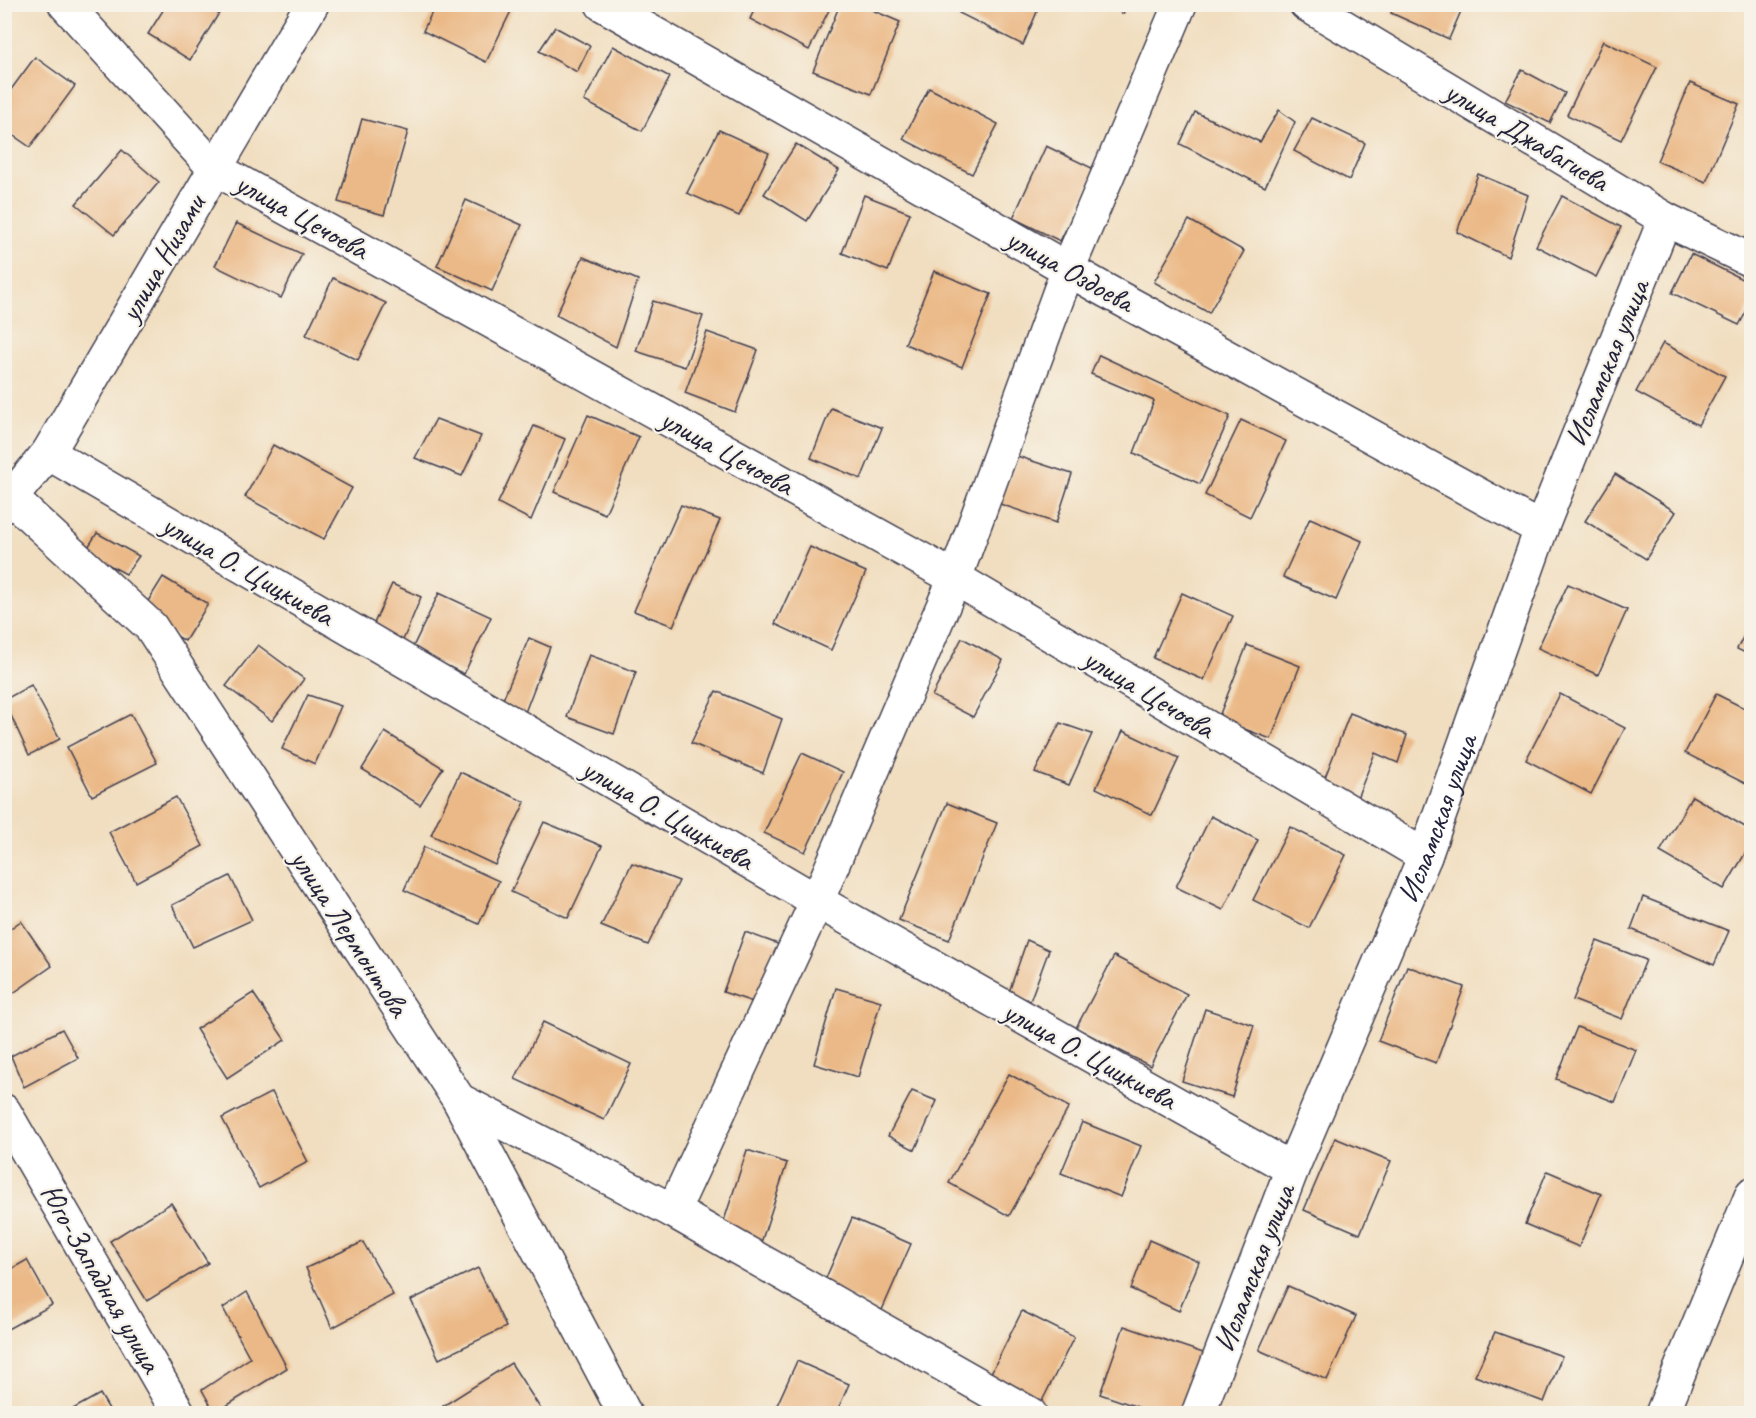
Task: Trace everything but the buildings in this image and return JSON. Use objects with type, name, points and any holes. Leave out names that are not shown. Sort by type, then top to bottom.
[{"type":"street","name":"улица Цечоева","points":[[65,4],[214,168],[955,578],[1425,856]]},
{"type":"street","name":"улица Низами","points":[[8,503],[48,453],[312,4]]},
{"type":"street","name":"улица Оздоева","points":[[602,4],[1068,269],[1541,529]]},
{"type":"street","points":[[673,1211],[817,901],[955,578],[1068,269],[1179,4]]},
{"type":"street","name":"улица Джабагиева","points":[[1306,4],[1665,219],[1752,261]]},
{"type":"street","name":"Исламская улица","points":[[1198,1413],[1292,1169],[1425,856],[1541,529],[1665,219]]},
{"type":"street","name":"улица О. Цицкиева","points":[[48,453],[817,901],[1292,1169]]},
{"type":"street","name":"улица Лермонтова","points":[[8,503],[151,627],[459,1100],[625,1413]]},
{"type":"street","points":[[459,1100],[673,1211],[1030,1413]]},
{"type":"street","name":"Юго-Западная улица","points":[[4,1111],[179,1413]]},
{"type":"street","points":[[1662,1413],[1752,1194]]}]
